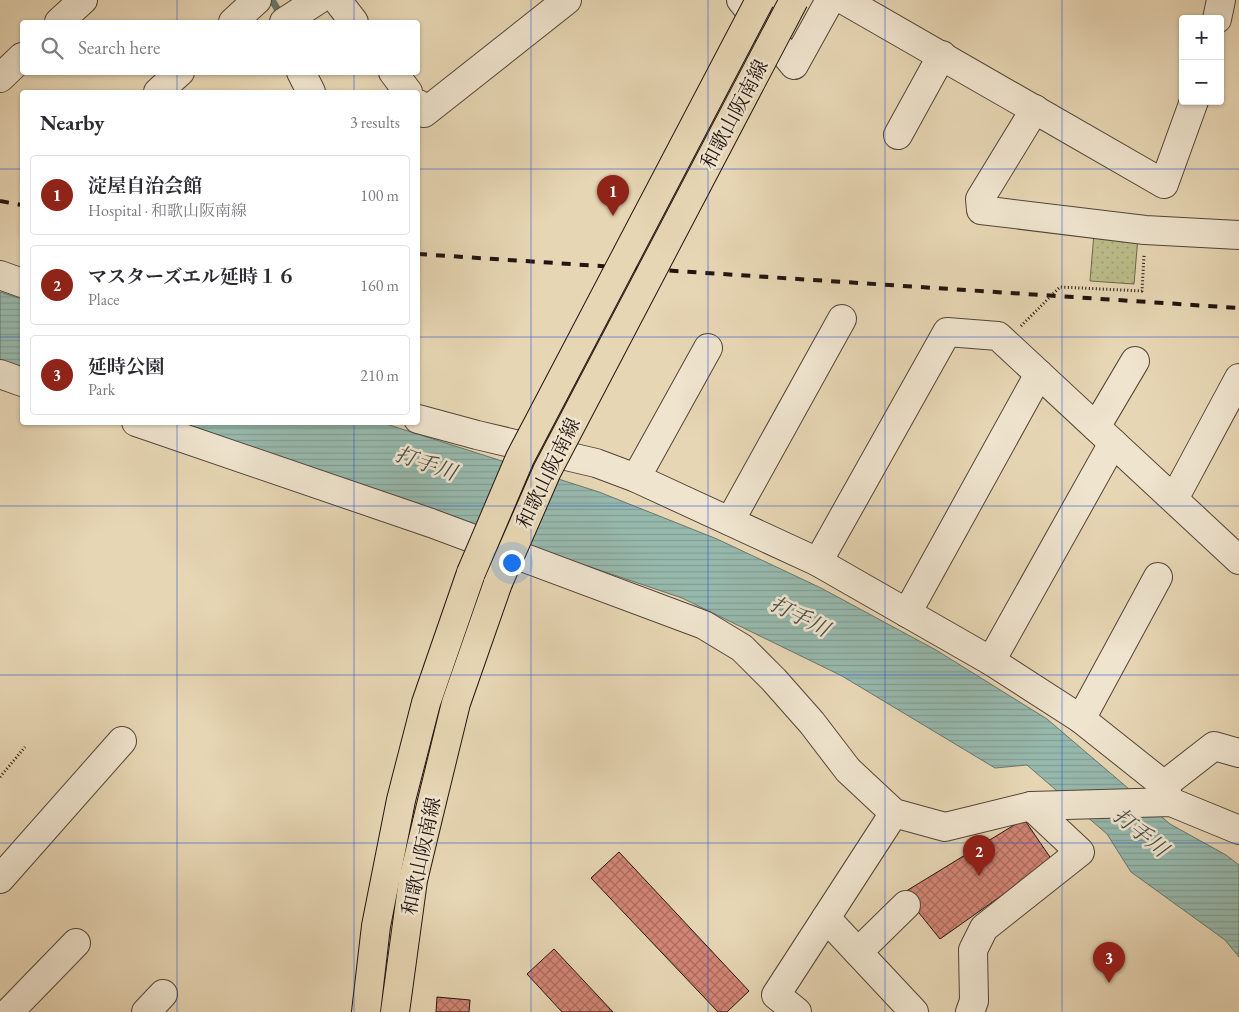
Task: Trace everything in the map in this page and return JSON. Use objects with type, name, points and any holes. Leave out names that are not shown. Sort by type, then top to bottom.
[{"type":"main road","name":"和歌山阪南線","points":[[366,1012],[376,926],[401,800],[426,703],[470,573],[520,458],[760,0]]},
{"type":"main road","name":"和歌山阪南線","points":[[395,1012],[413,880],[456,703],[498,583],[547,471],[794,0]]},
{"type":"street","points":[[61,20],[82,0]]},
{"type":"street","points":[[235,20],[257,0]]},
{"type":"street","points":[[262,0],[274,20]]},
{"type":"street","points":[[287,20],[318,0]]},
{"type":"street","points":[[337,0],[352,20]]},
{"type":"street","points":[[420,107],[424,113],[567,0]]},
{"type":"street","points":[[741,0],[794,64],[830,0]]},
{"type":"street","points":[[844,0],[1164,184],[1193,105]]},
{"type":"street","points":[[1218,15],[1221,0]]},
{"type":"street","points":[[898,135],[942,55]]},
{"type":"street","points":[[0,78],[20,59]]},
{"type":"street","points":[[160,90],[177,75]]},
{"type":"street","points":[[303,75],[311,90]]},
{"type":"street","points":[[395,75],[406,90]]},
{"type":"street","points":[[1035,109],[980,199],[981,210],[1145,230],[1239,235]]},
{"type":"street","points":[[0,275],[20,282]]},
{"type":"street","points":[[730,521],[842,319]]},
{"type":"street","points":[[818,562],[947,332],[998,336],[1239,560]]},
{"type":"street","points":[[636,478],[708,348]]},
{"type":"street","points":[[990,661],[1105,435],[1135,361]]},
{"type":"street","points":[[0,374],[20,381]]},
{"type":"street","points":[[907,612],[1039,374]]},
{"type":"street","points":[[1174,499],[1239,378]]},
{"type":"street","points":[[420,420],[476,435],[596,462],[636,478],[818,562],[990,661],[1081,719],[1162,796],[1239,830]]},
{"type":"street","points":[[145,425],[431,523],[704,625],[742,648],[774,680],[812,723],[848,770],[894,813],[945,827],[1031,806],[1162,796],[1214,746],[1239,753]]},
{"type":"street","points":[[1081,719],[1158,577]]},
{"type":"street","points":[[0,879],[122,741]]},
{"type":"street","points":[[970,1012],[974,1001],[973,950],[984,928],[1080,852],[1031,806]]},
{"type":"street","points":[[797,1012],[776,995],[894,813]]},
{"type":"street","points":[[858,952],[906,905]]},
{"type":"street","points":[[826,918],[914,1012]]},
{"type":"street","points":[[9,1012],[76,943]]},
{"type":"street","points":[[0,1009],[4,1012]]},
{"type":"path","points":[[1005,342],[1060,286],[1142,291],[1145,230]]},
{"type":"path","points":[[0,777],[25,747]]},
{"type":"green space","points":[[1094,233],[1138,237],[1134,284],[1090,281]]},
{"type":"water","points":[[0,292],[20,298],[20,368],[0,361]]},
{"type":"water","name":"打手川","points":[[178,425],[389,425],[599,492],[717,539],[821,588],[936,650],[1047,719],[1170,824],[1226,855],[1239,865],[1239,957],[1225,940],[1131,872],[1107,834],[1027,765],[995,768],[842,676],[682,598],[342,483]]},
{"type":"building","points":[[1024,819],[1052,860],[940,939],[903,893]]},
{"type":"building","points":[[619,852],[749,991],[727,1012],[718,1012],[591,878]]},
{"type":"building","points":[[554,949],[613,1012],[562,1012],[527,974]]},
{"type":"building","points":[[437,997],[470,1000],[469,1012],[436,1012]]},
{"type":"waterway","points":[[272,0],[282,17]]},
{"type":"railway","points":[[0,201],[20,205]]},
{"type":"railway","points":[[420,254],[1239,308]]},
{"type":"place","name":"淀屋自治会館","points":[[613,216]]},
{"type":"place","name":"マスターズエル延時１６","points":[[979,876]]},
{"type":"place","name":"延時公園","points":[[1109,983]]}]
